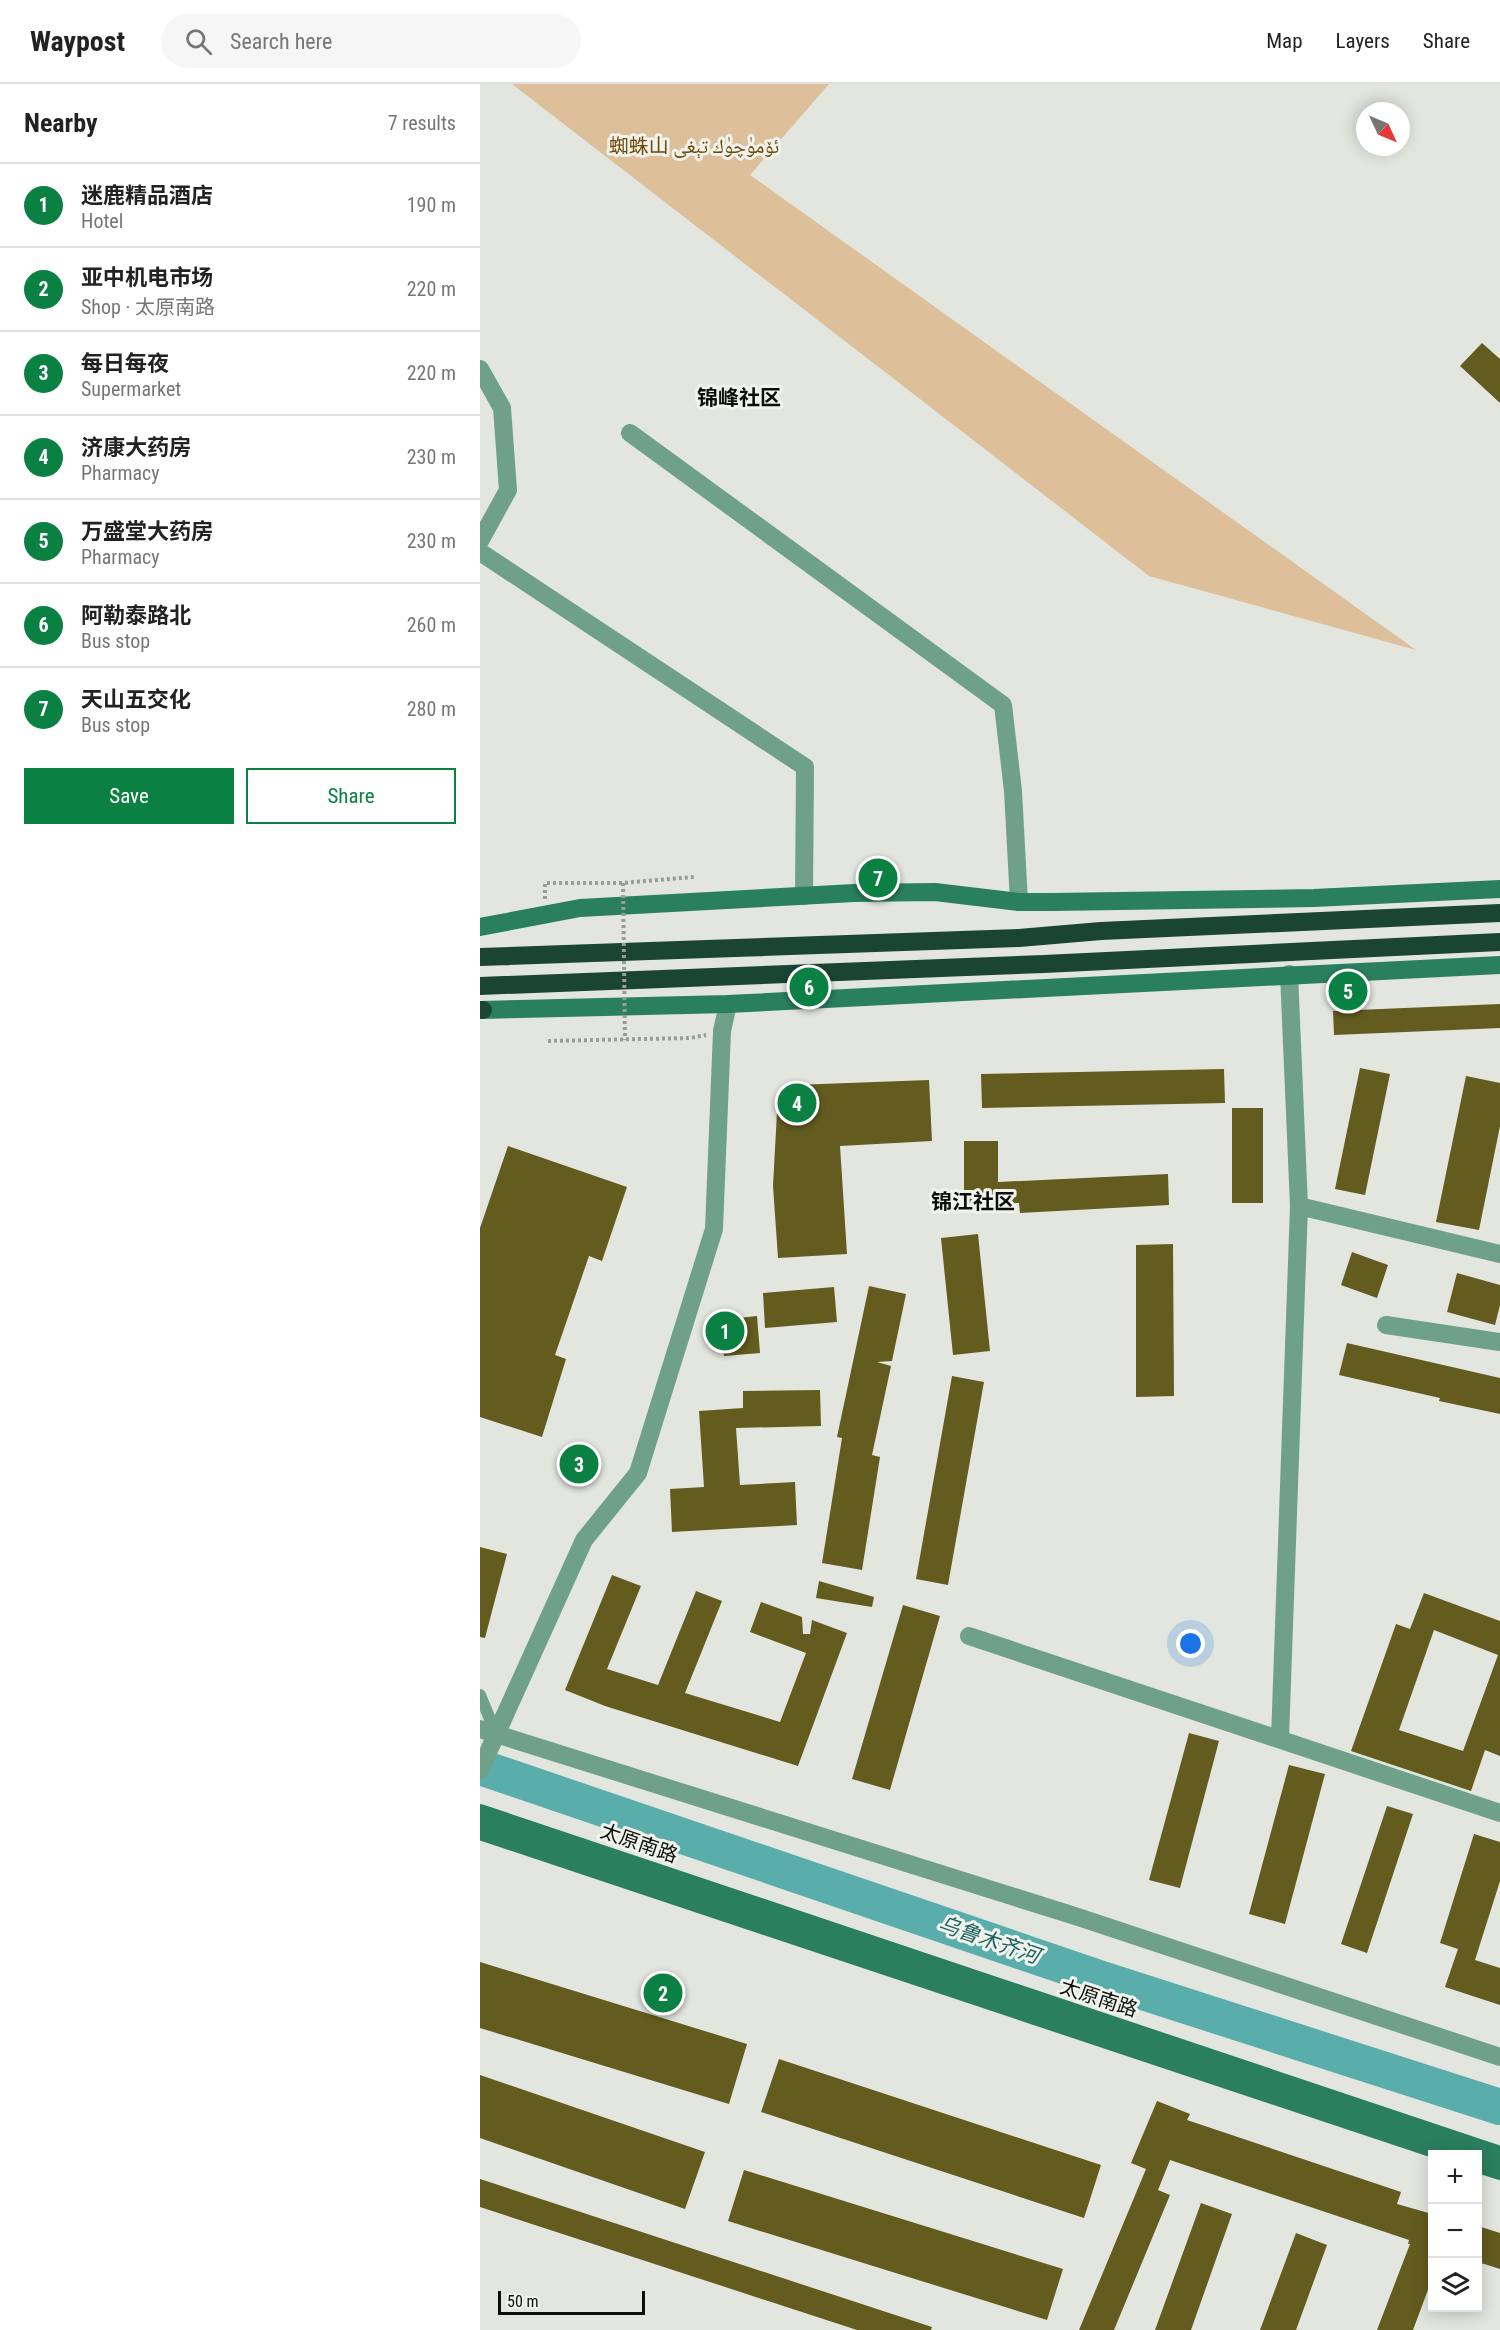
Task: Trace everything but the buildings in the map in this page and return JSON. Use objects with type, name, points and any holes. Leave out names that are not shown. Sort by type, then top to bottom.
[{"type":"highway","points":[[480,957],[1018,938],[1113,931],[1500,913]]},
{"type":"highway","points":[[480,986],[1044,964],[1500,942]]},
{"type":"main road","points":[[480,927],[580,908],[804,896],[935,892],[1019,902],[1314,898],[1500,889]]},
{"type":"main road","points":[[481,1010],[728,1004],[1500,965]]},
{"type":"main road","name":"太原南路","points":[[480,1813],[1500,2155]]},
{"type":"main road","points":[[480,1831],[1437,2150]]},
{"type":"main road","points":[[1482,2165],[1500,2171]]},
{"type":"street","points":[[480,369],[502,408],[508,489],[480,541]]},
{"type":"street","points":[[630,433],[1003,705],[1013,791],[1019,902]]},
{"type":"street","points":[[480,552],[806,767],[804,896]]},
{"type":"street","points":[[1280,1738],[1299,1206],[1289,974]]},
{"type":"street","points":[[480,1770],[489,1736],[584,1540],[638,1473],[714,1229],[722,1031],[728,1004]]},
{"type":"street","points":[[1299,1206],[1500,1254]]},
{"type":"street","points":[[1386,1325],[1500,1342]]},
{"type":"street","points":[[969,1636],[1500,1813]]},
{"type":"street","points":[[489,1736],[1075,1916],[1500,2057]]},
{"type":"lane","points":[[480,1695],[489,1736]]},
{"type":"path","points":[[545,883],[622,883],[694,877]]},
{"type":"path","points":[[622,883],[625,1040]]},
{"type":"path","points":[[548,1041],[690,1038]]},
{"type":"green space","name":"蜘蛛山 ئۆمۈچۈك تېغى","points":[[512,84],[829,84],[750,175],[1416,650],[1149,576]]},
{"type":"waterway","name":"乌鲁木齐河","points":[[480,1767],[1099,1978],[1500,2107]]},
{"type":"place","name":"天山五交化","points":[[878,878]]},
{"type":"place","name":"阿勒泰路北","points":[[809,987]]},
{"type":"place","name":"万盛堂大药房","points":[[1348,991]]},
{"type":"place","name":"济康大药房","points":[[797,1103]]},
{"type":"place","name":"迷鹿精品酒店","points":[[725,1331]]},
{"type":"place","name":"每日每夜","points":[[579,1464]]},
{"type":"place","name":"亚中机电市场","points":[[663,1993]]},
{"type":"district","name":"锦峰社区","points":[[739,398]]},
{"type":"district","name":"锦江社区","points":[[973,1202]]}]
